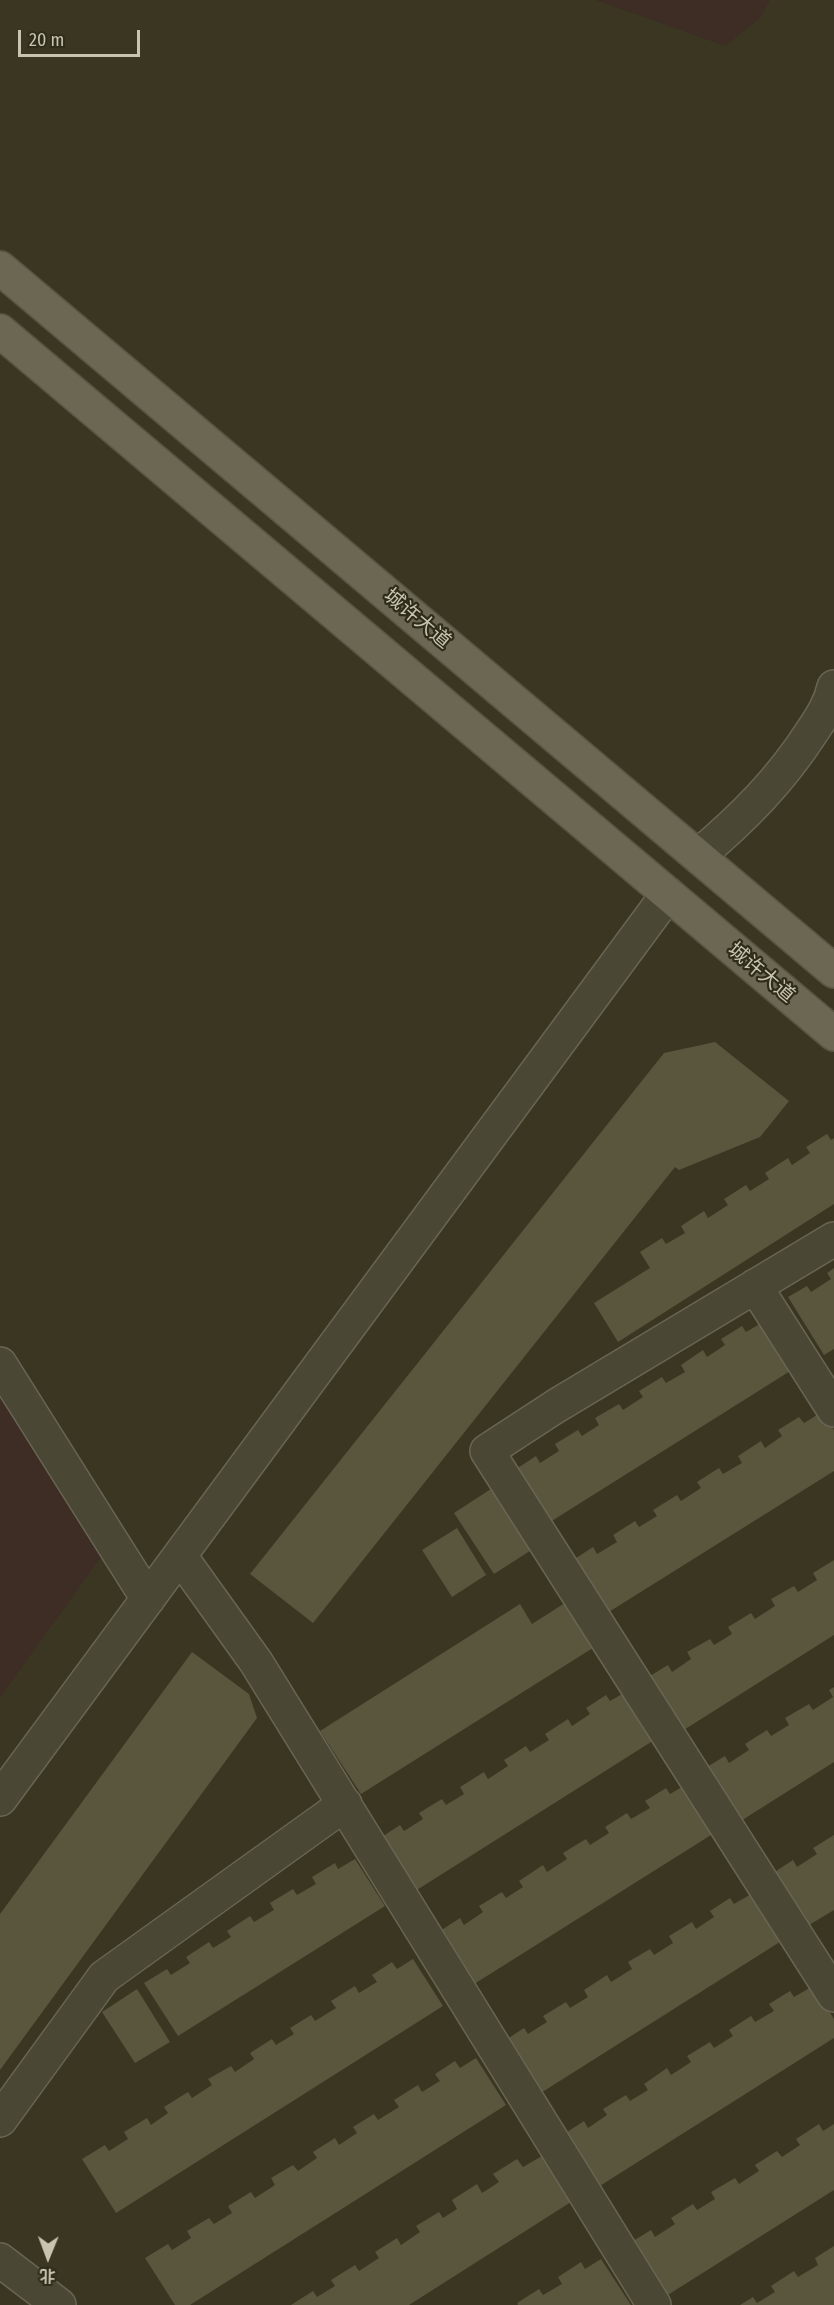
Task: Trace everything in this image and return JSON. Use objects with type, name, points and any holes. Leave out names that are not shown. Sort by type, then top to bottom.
[{"type":"main road","name":"城许大道","points":[[0,268],[834,971]]},
{"type":"main road","name":"城许大道","points":[[0,331],[834,1034]]},
{"type":"street","points":[[698,856],[733,826],[790,765],[833,698]]},
{"type":"street","points":[[0,1799],[668,894]]},
{"type":"street","points":[[834,1239],[556,1406],[487,1451],[834,1995]]},
{"type":"street","points":[[755,1286],[834,1410]]},
{"type":"street","points":[[0,1364],[148,1599]]},
{"type":"street","points":[[180,1556],[256,1662],[654,2305]]},
{"type":"street","points":[[0,2120],[104,1977],[345,1804]]},
{"type":"street","points":[[0,2260],[59,2305]]},
{"type":"shaded area","points":[[596,0],[770,0],[760,18],[725,46]]},
{"type":"shaded area","points":[[0,1384],[106,1550],[0,1697]]},
{"type":"building","points":[[715,1042],[789,1101],[760,1137],[679,1170],[675,1167],[313,1623],[250,1574],[664,1053]]},
{"type":"building","points":[[827,1134],[831,1140],[834,1138],[834,1204],[618,1342],[594,1303],[650,1268],[640,1252],[662,1238],[666,1244],[685,1233],[681,1226],[704,1211],[708,1218],[728,1205],[724,1199],[746,1185],[750,1191],[769,1179],[765,1173],[788,1158],[792,1165],[810,1153],[806,1147]]},
{"type":"building","points":[[834,1268],[834,1349],[824,1355],[788,1297],[807,1286],[811,1292],[831,1279],[827,1273]]},
{"type":"building","points":[[765,1321],[795,1368],[547,1524],[513,1471],[536,1456],[540,1463],[559,1451],[555,1444],[578,1430],[582,1436],[599,1425],[595,1418],[619,1404],[623,1410],[643,1397],[639,1391],[662,1377],[666,1383],[685,1372],[681,1365],[703,1350],[707,1357],[725,1345],[721,1339],[742,1326],[746,1332]]},
{"type":"building","points":[[822,1412],[834,1430],[834,1471],[604,1615],[570,1562],[593,1547],[597,1554],[617,1542],[613,1535],[635,1521],[639,1527],[657,1516],[653,1510],[677,1495],[681,1501],[701,1488],[697,1482],[719,1468],[723,1474],[742,1463],[738,1456],[761,1441],[765,1448],[782,1436],[778,1430],[799,1417],[804,1423]]},
{"type":"building","points":[[497,1485],[536,1547],[494,1574],[454,1513]]},
{"type":"building","points":[[457,1528],[486,1575],[452,1597],[422,1550]]},
{"type":"building","points":[[834,1560],[834,1635],[679,1733],[645,1679],[668,1665],[672,1672],[691,1659],[687,1652],[710,1639],[714,1645],[732,1634],[728,1627],[751,1613],[755,1619],[775,1606],[771,1599],[794,1586],[798,1592],[817,1580],[813,1573]]},
{"type":"building","points":[[568,1601],[596,1646],[361,1794],[320,1731],[520,1604],[532,1624]]},
{"type":"building","points":[[192,1652],[249,1694],[257,1718],[0,2070],[0,1914]]},
{"type":"building","points":[[834,1687],[834,1762],[736,1824],[702,1770],[725,1756],[729,1763],[749,1750],[745,1744],[767,1730],[771,1736],[789,1725],[785,1718],[809,1704],[813,1710],[833,1697],[829,1690]]},
{"type":"building","points":[[629,1690],[659,1737],[412,1893],[377,1840],[400,1825],[404,1831],[423,1819],[419,1813],[442,1799],[446,1805],[464,1794],[460,1787],[484,1772],[488,1779],[508,1766],[504,1760],[526,1746],[530,1752],[549,1740],[545,1734],[568,1719],[572,1726],[590,1714],[586,1708],[606,1695],[610,1701]]},
{"type":"building","points":[[689,1783],[719,1830],[471,1986],[437,1933],[460,1918],[464,1925],[483,1912],[479,1906],[502,1892],[506,1898],[523,1887],[519,1881],[543,1865],[547,1872],[567,1859],[563,1853],[586,1839],[590,1845],[609,1833],[605,1827],[627,1813],[631,1819],[650,1808],[645,1801],[666,1788],[670,1794]]},
{"type":"building","points":[[834,1835],[834,1910],[804,1928],[770,1875],[793,1860],[797,1867],[817,1854],[813,1848]]},
{"type":"building","points":[[355,1859],[385,1906],[178,2036],[144,1983],[167,1969],[171,1975],[190,1963],[186,1957],[209,1942],[213,1948],[231,1937],[227,1931],[250,1916],[254,1922],[274,1910],[270,1903],[293,1889],[297,1895],[316,1884],[312,1877],[335,1863],[338,1869]]},
{"type":"building","points":[[753,1893],[783,1940],[536,2096],[501,2043],[524,2028],[528,2034],[547,2022],[543,2016],[566,2002],[570,2008],[588,1997],[584,1990],[607,1975],[611,1982],[632,1969],[628,1962],[650,1949],[654,1955],[673,1943],[669,1936],[692,1922],[696,1929],[714,1917],[710,1911],[730,1898],[734,1904]]},
{"type":"building","points":[[413,1959],[443,2006],[116,2213],[82,2159],[105,2145],[109,2151],[128,2139],[124,2132],[147,2118],[151,2125],[168,2113],[164,2107],[188,2092],[192,2098],[212,2085],[208,2079],[231,2066],[235,2072],[254,2059],[250,2053],[272,2039],[276,2045],[294,2034],[290,2028],[311,2015],[315,2021],[336,2008],[331,2001],[355,1986],[359,1993],[377,1982],[372,1975],[392,1962],[397,1969]]},
{"type":"building","points":[[813,1986],[834,2019],[834,2038],[595,2189],[561,2136],[584,2121],[588,2128],[607,2115],[603,2109],[626,2095],[630,2101],[648,2090],[644,2084],[667,2068],[671,2075],[691,2062],[687,2056],[710,2042],[714,2048],[733,2036],[729,2030],[751,2016],[755,2022],[774,2011],[769,2004],[790,1991],[794,1997]]},
{"type":"building","points":[[137,1989],[170,2042],[135,2063],[102,2012]]},
{"type":"building","points":[[476,2058],[506,2105],[190,2305],[175,2305],[145,2258],[168,2244],[172,2250],[191,2238],[187,2231],[209,2218],[214,2224],[232,2213],[228,2206],[251,2192],[255,2198],[275,2185],[271,2178],[293,2165],[298,2171],[317,2158],[313,2152],[335,2138],[339,2145],[357,2133],[353,2127],[374,2114],[378,2120],[399,2107],[394,2100],[418,2085],[422,2092],[440,2081],[435,2074],[455,2061],[460,2068]]},
{"type":"building","points":[[819,2124],[823,2131],[834,2124],[834,2190],[663,2298],[628,2244],[651,2230],[655,2237],[675,2224],[671,2218],[693,2204],[697,2210],[715,2199],[711,2192],[735,2178],[739,2184],[759,2171],[755,2165],[777,2151],[782,2157],[800,2145],[796,2139]]},
{"type":"building","points":[[542,2156],[571,2202],[409,2305],[291,2305],[313,2291],[317,2297],[335,2286],[331,2280],[355,2265],[359,2271],[379,2258],[375,2252],[397,2238],[401,2245],[420,2232],[416,2226],[439,2212],[443,2218],[457,2209],[452,2200],[477,2184],[482,2193],[499,2182],[493,2174],[517,2159],[523,2167]]},
{"type":"building","points":[[834,2246],[834,2305],[740,2305],[753,2297],[757,2303],[775,2292],[771,2286],[794,2271],[798,2277],[818,2265],[815,2258]]},
{"type":"building","points":[[601,2259],[631,2305],[518,2305],[517,2303],[539,2289],[543,2295],[562,2284],[558,2277],[581,2262],[585,2269]]}]
